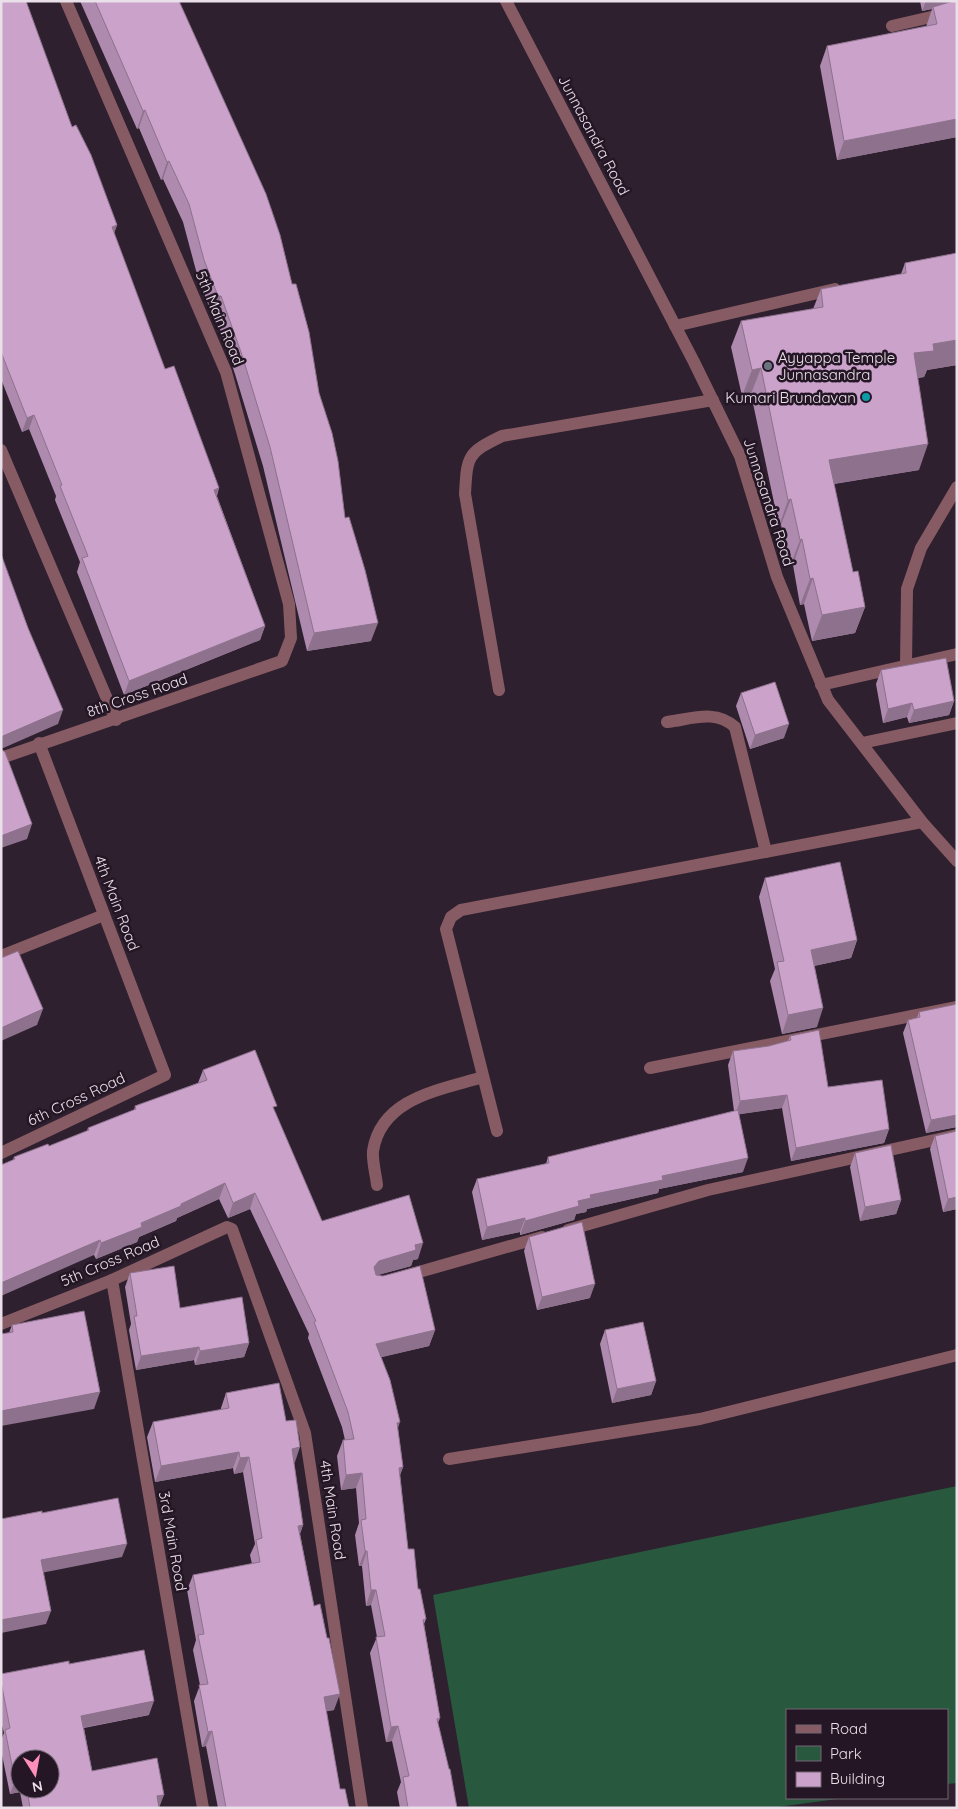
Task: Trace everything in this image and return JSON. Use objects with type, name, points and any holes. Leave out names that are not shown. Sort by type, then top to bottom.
[{"type":"street","name":"5th Main Road","points":[[66,1],[226,372],[289,604],[290,638],[282,661]]},
{"type":"street","name":"Junnasandra Road","points":[[506,1],[675,326],[740,456],[777,577],[828,700],[922,822],[957,862]]},
{"type":"street","points":[[892,26],[957,11]]},
{"type":"street","points":[[675,326],[844,287]]},
{"type":"street","points":[[499,690],[465,494],[467,467],[477,449],[502,436],[713,400]]},
{"type":"street","points":[[1,450],[116,720]]},
{"type":"street","points":[[906,665],[907,589],[921,548],[957,487]]},
{"type":"street","points":[[821,685],[957,654]]},
{"type":"street","name":"8th Cross Road","points":[[1,758],[40,743],[116,720],[282,661]]},
{"type":"street","points":[[667,722],[715,716],[725,718],[736,727],[766,852]]},
{"type":"street","points":[[862,743],[957,723]]},
{"type":"street","name":"4th Main Road","points":[[40,743],[164,1075]]},
{"type":"street","points":[[497,1131],[446,929],[451,917],[461,910],[922,822]]},
{"type":"street","points":[[1,956],[104,915]]},
{"type":"street","points":[[650,1068],[957,1007]]},
{"type":"street","name":"6th Cross Road","points":[[1,1153],[164,1075]]},
{"type":"street","points":[[377,1185],[373,1152],[381,1126],[393,1111],[420,1096],[483,1076]]},
{"type":"street","points":[[395,1279],[708,1190],[957,1135]]},
{"type":"street","name":"4th Main Road","points":[[230,1228],[305,1433],[362,1808]]},
{"type":"street","name":"5th Cross Road","points":[[1,1324],[112,1280],[230,1228]]},
{"type":"street","name":"3rd Main Road","points":[[112,1280],[204,1808]]},
{"type":"street","points":[[449,1459],[700,1418],[957,1355]]},
{"type":"green space","points":[[957,1486],[957,1783],[948,1784],[948,1709],[786,1709],[786,1799],[838,1799],[770,1808],[469,1808],[433,1595]]},
{"type":"building","points":[[1,1],[26,1],[72,127],[76,125],[91,155],[117,225],[112,227],[165,369],[174,366],[219,488],[214,490],[265,626],[129,681],[82,558],[88,556],[60,486],[62,485],[34,415],[27,418],[1,352]]},
{"type":"building","points":[[95,1],[179,1],[266,194],[280,235],[292,284],[296,284],[309,332],[319,393],[332,433],[338,461],[345,518],[349,517],[378,623],[314,633],[270,447],[242,355],[221,296],[218,296],[204,260],[189,204],[169,161],[167,162],[145,110],[143,111]]},
{"type":"building","points":[[957,1],[957,119],[844,141],[827,46],[937,24],[933,7]]},
{"type":"building","points":[[957,253],[957,340],[933,344],[934,351],[914,353],[928,444],[829,460],[853,572],[858,571],[865,607],[822,615],[813,578],[810,579],[791,499],[788,500],[761,368],[752,370],[741,321],[823,307],[821,289],[906,273],[905,263]]},
{"type":"building","points":[[1,554],[28,628],[63,710],[1,738]]},
{"type":"building","points":[[946,658],[954,701],[914,710],[912,703],[888,709],[881,670]]},
{"type":"building","points":[[775,682],[789,724],[755,735],[741,693]]},
{"type":"building","points":[[1,749],[5,752],[32,824],[1,836]]},
{"type":"building","points":[[840,862],[857,940],[811,950],[823,1008],[788,1015],[777,962],[784,961],[765,878]]},
{"type":"building","points":[[18,951],[43,1009],[1,1028],[1,958]]},
{"type":"building","points":[[957,1004],[957,1115],[931,1120],[908,1020],[920,1017],[919,1012]]},
{"type":"building","points":[[819,1030],[828,1087],[882,1080],[889,1129],[796,1148],[787,1095],[740,1101],[733,1051],[769,1046],[791,1040],[790,1036]]},
{"type":"building","points":[[255,1050],[277,1106],[273,1107],[322,1221],[409,1195],[423,1243],[415,1245],[416,1250],[379,1261],[374,1267],[376,1275],[383,1276],[420,1266],[435,1330],[376,1344],[390,1380],[400,1422],[397,1423],[403,1467],[399,1468],[408,1549],[414,1549],[418,1589],[420,1589],[426,1619],[423,1620],[440,1718],[437,1719],[450,1769],[457,1808],[408,1808],[403,1777],[409,1776],[398,1726],[391,1727],[376,1637],[385,1636],[376,1590],[371,1590],[367,1551],[365,1551],[361,1520],[366,1519],[362,1473],[346,1475],[343,1440],[354,1439],[348,1412],[314,1322],[316,1321],[255,1193],[233,1203],[225,1183],[181,1204],[181,1206],[141,1223],[142,1227],[101,1243],[100,1240],[1,1283],[1,1165],[15,1159],[14,1157],[48,1144],[49,1146],[89,1130],[88,1128],[136,1109],[135,1106],[207,1080],[203,1070]]},
{"type":"building","points":[[738,1110],[748,1158],[662,1176],[663,1180],[590,1195],[591,1198],[578,1201],[579,1206],[525,1221],[525,1218],[487,1227],[477,1179],[549,1163],[548,1157]]},
{"type":"building","points":[[957,1131],[957,1197],[948,1199],[935,1136]]},
{"type":"building","points":[[891,1145],[901,1200],[865,1207],[855,1153]]},
{"type":"building","points":[[582,1222],[595,1284],[542,1297],[529,1237]]},
{"type":"building","points":[[174,1266],[180,1308],[242,1297],[249,1343],[200,1351],[199,1347],[141,1356],[134,1316],[137,1316],[130,1273]]},
{"type":"building","points":[[84,1311],[100,1392],[1,1411],[1,1334],[13,1332],[12,1325]]},
{"type":"building","points":[[643,1322],[656,1381],[617,1389],[605,1330]]},
{"type":"building","points":[[279,1383],[286,1421],[296,1420],[300,1447],[292,1449],[303,1525],[298,1526],[314,1606],[320,1604],[340,1694],[324,1697],[340,1789],[345,1789],[349,1808],[226,1808],[212,1731],[208,1732],[199,1685],[208,1684],[198,1635],[204,1634],[193,1575],[260,1562],[256,1540],[262,1538],[249,1457],[240,1458],[239,1452],[161,1466],[153,1422],[229,1408],[226,1393]]},
{"type":"building","points":[[118,1498],[127,1544],[41,1560],[51,1611],[1,1620],[1,1519]]},
{"type":"building","points":[[144,1650],[154,1701],[81,1716],[92,1771],[157,1758],[164,1795],[157,1796],[159,1808],[30,1808],[29,1799],[60,1799],[60,1749],[10,1749],[10,1755],[5,1730],[10,1728],[1,1674],[69,1661],[69,1664]]},
{"type":"place","name":"Ayyappa Temple Junnasandra","points":[[768,366]]},
{"type":"place","name":"Kumari Brundavan","points":[[866,397]]}]
